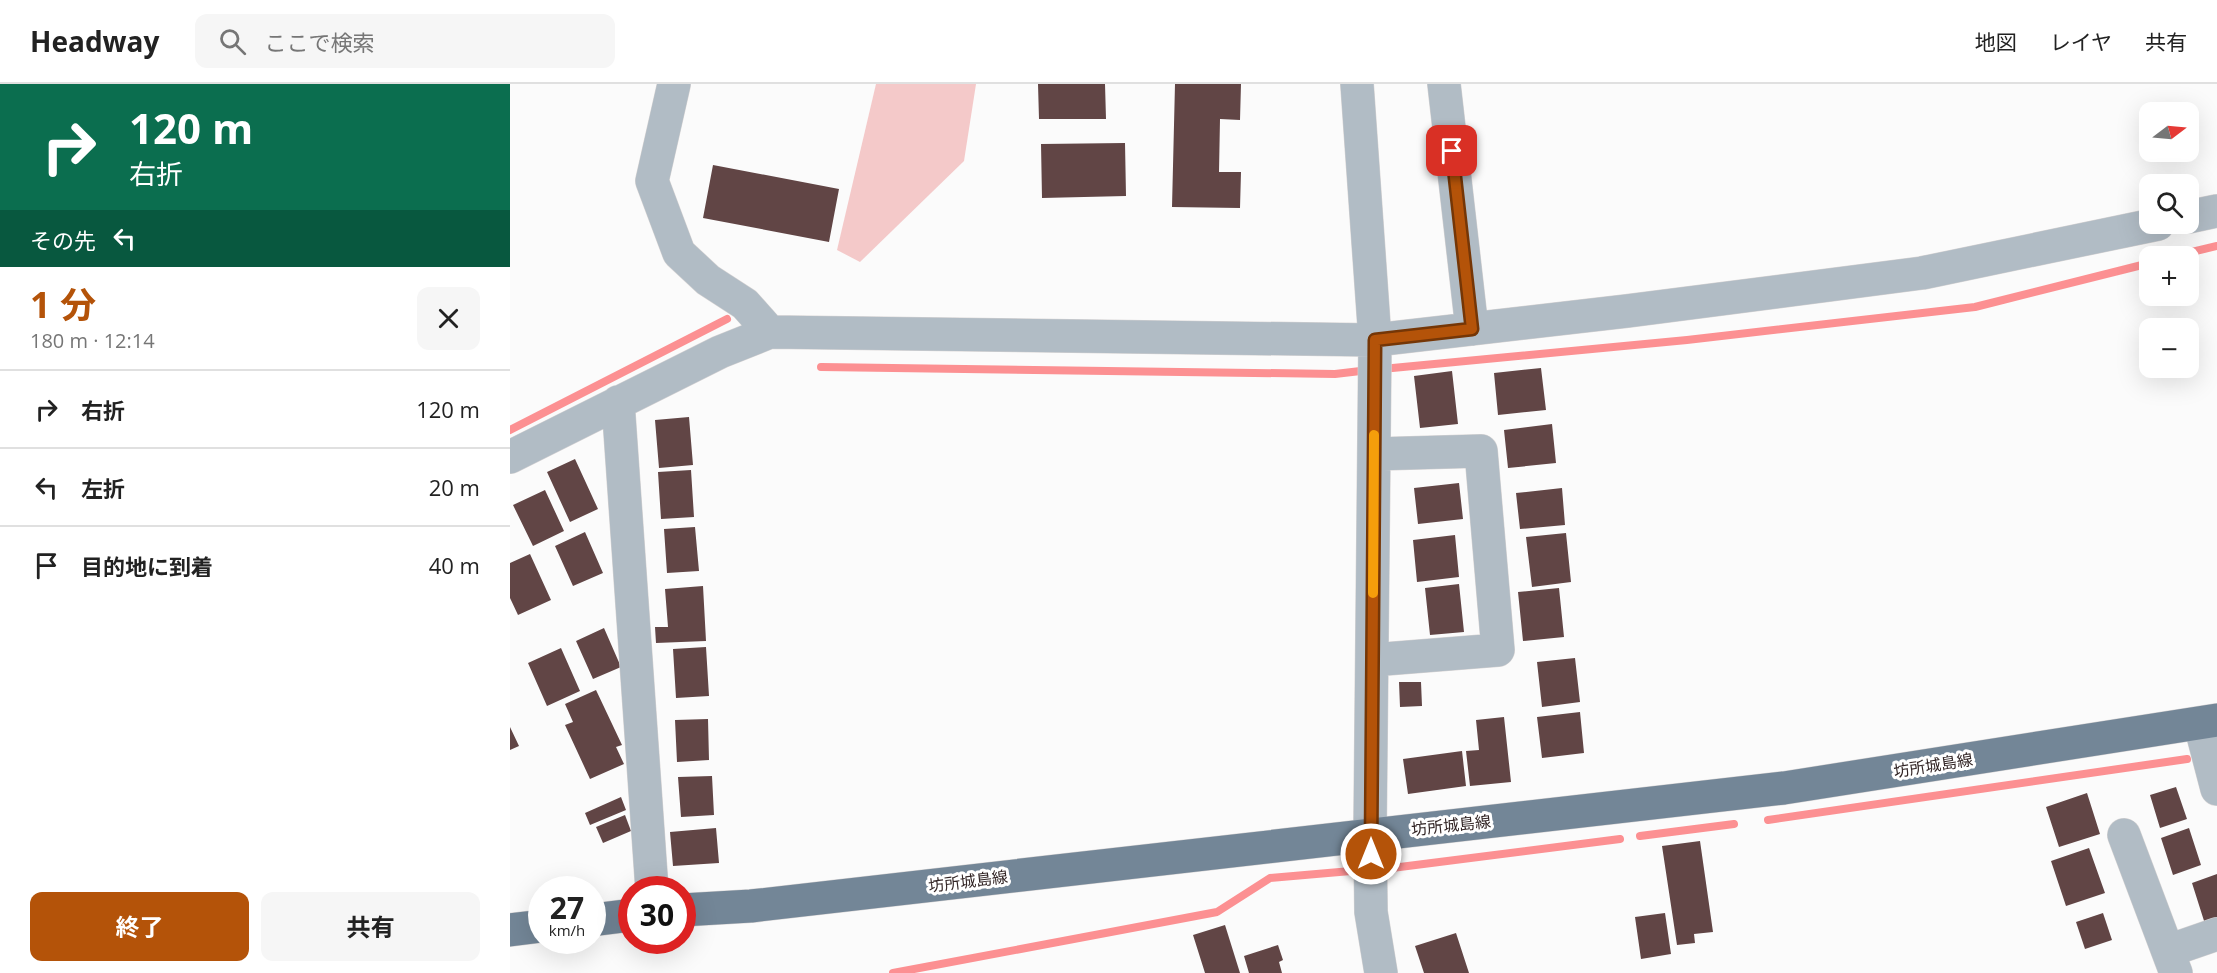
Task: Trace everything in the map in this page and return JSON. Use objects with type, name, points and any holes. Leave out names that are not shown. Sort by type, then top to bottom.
[{"type":"main road","name":"坊所城島線","points":[[696,909],[751,906],[1784,788],[2208,722]]},
{"type":"main road","points":[[510,930],[528,928]]},
{"type":"street","points":[[674,84],[652,181],[679,253],[708,280],[745,304],[770,332]]},
{"type":"street","points":[[1357,84],[1375,340],[1370,834],[1371,912],[1381,973]]},
{"type":"street","points":[[1444,84],[1472,329]]},
{"type":"street","points":[[2199,215],[2217,211]]},
{"type":"street","points":[[510,457],[720,352],[770,332],[1375,340],[1922,273],[2139,228]]},
{"type":"street","points":[[618,402],[651,876]]},
{"type":"street","points":[[1372,660],[1498,650],[1481,451],[1374,454]]},
{"type":"street","points":[[2208,722],[2217,789]]},
{"type":"street","points":[[2124,836],[2172,962],[2217,934]]},
{"type":"shaded area","points":[[876,84],[976,84],[964,161],[860,262],[837,250]]},
{"type":"building","points":[[1038,84],[1105,84],[1106,119],[1039,119]]},
{"type":"building","points":[[1175,84],[1241,84],[1240,120],[1220,119],[1219,172],[1241,172],[1240,208],[1172,207]]},
{"type":"building","points":[[1125,143],[1126,196],[1042,198],[1041,144]]},
{"type":"building","points":[[713,165],[839,189],[829,242],[703,218]]},
{"type":"building","points":[[1541,368],[1546,410],[1498,415],[1494,373]]},
{"type":"building","points":[[1452,371],[1458,424],[1420,428],[1414,376]]},
{"type":"building","points":[[689,417],[693,465],[659,468],[655,420]]},
{"type":"building","points":[[1552,424],[1556,463],[1508,468],[1504,430]]},
{"type":"building","points":[[575,459],[598,509],[570,522],[547,472]]},
{"type":"building","points":[[691,470],[694,517],[661,519],[658,472]]},
{"type":"building","points":[[1459,483],[1463,519],[1418,524],[1414,488]]},
{"type":"building","points":[[1562,488],[1565,525],[1520,529],[1516,493]]},
{"type":"building","points":[[545,490],[564,531],[533,546],[513,505]]},
{"type":"building","points":[[695,527],[699,571],[667,573],[664,529]]},
{"type":"building","points":[[585,532],[603,573],[573,586],[555,546]]},
{"type":"building","points":[[1566,533],[1571,582],[1532,587],[1526,537]]},
{"type":"building","points":[[1455,535],[1459,577],[1417,582],[1413,540]]},
{"type":"building","points":[[530,554],[551,600],[518,615],[510,598],[510,563]]},
{"type":"building","points":[[1459,584],[1464,632],[1430,635],[1425,588]]},
{"type":"building","points":[[703,586],[706,641],[656,643],[655,627],[668,627],[665,589]]},
{"type":"building","points":[[1559,588],[1564,637],[1523,641],[1518,592]]},
{"type":"building","points":[[604,628],[621,667],[593,679],[576,641]]},
{"type":"building","points":[[706,647],[709,696],[676,698],[673,649]]},
{"type":"building","points":[[561,648],[580,691],[547,706],[528,663]]},
{"type":"building","points":[[1575,658],[1580,702],[1542,707],[1537,662]]},
{"type":"building","points":[[1399,682],[1421,682],[1422,706],[1400,707]]},
{"type":"building","points":[[596,690],[622,745],[616,747],[624,764],[590,779],[565,725],[573,722],[565,704]]},
{"type":"building","points":[[1580,712],[1584,753],[1542,758],[1537,717]]},
{"type":"building","points":[[1504,717],[1511,782],[1470,786],[1466,751],[1479,750],[1476,720]]},
{"type":"building","points":[[708,719],[709,760],[677,762],[675,720]]},
{"type":"building","points":[[510,727],[519,746],[510,750]]},
{"type":"building","points":[[1462,751],[1466,786],[1408,794],[1403,759]]},
{"type":"building","points":[[712,776],[714,815],[681,817],[678,777]]},
{"type":"building","points":[[2176,787],[2187,819],[2160,828],[2150,795]]},
{"type":"building","points":[[2087,793],[2100,834],[2059,847],[2046,807]]},
{"type":"building","points":[[621,797],[626,810],[590,825],[585,813]]},
{"type":"building","points":[[625,815],[631,831],[603,843],[596,827]]},
{"type":"building","points":[[716,828],[719,863],[673,866],[670,832]]},
{"type":"building","points":[[2189,828],[2201,865],[2173,875],[2161,838]]},
{"type":"building","points":[[1700,841],[1713,932],[1694,934],[1695,943],[1677,945],[1662,846]]},
{"type":"building","points":[[2089,848],[2105,893],[2066,906],[2051,861]]},
{"type":"building","points":[[2217,874],[2217,920],[2205,924],[2192,883]]},
{"type":"building","points":[[1665,913],[1671,954],[1641,959],[1635,917]]},
{"type":"building","points":[[2103,913],[2112,940],[2085,949],[2076,922]]},
{"type":"building","points":[[1225,925],[1240,973],[1205,973],[1193,935]]},
{"type":"building","points":[[1456,933],[1469,973],[1424,973],[1415,946]]},
{"type":"building","points":[[1278,945],[1283,960],[1279,962],[1282,973],[1249,973],[1244,956]]},
{"type":"waterway","points":[[2199,250],[2217,246]]},
{"type":"waterway","points":[[1382,369],[1687,340],[1975,307],[2139,266]]},
{"type":"waterway","points":[[510,430],[727,319]]},
{"type":"waterway","points":[[821,367],[1335,374],[1369,370]]},
{"type":"waterway","points":[[1768,820],[2187,759]]},
{"type":"waterway","points":[[1640,836],[1734,824]]},
{"type":"waterway","points":[[1392,868],[1620,839]]},
{"type":"waterway","points":[[893,973],[1217,912],[1270,878],[1351,871]]},
{"type":"slow traffic","points":[[1373,593],[1374,435]]},
{"type":"route","points":[[1371,854],[1375,340],[1472,329],[1452,151]]}]
